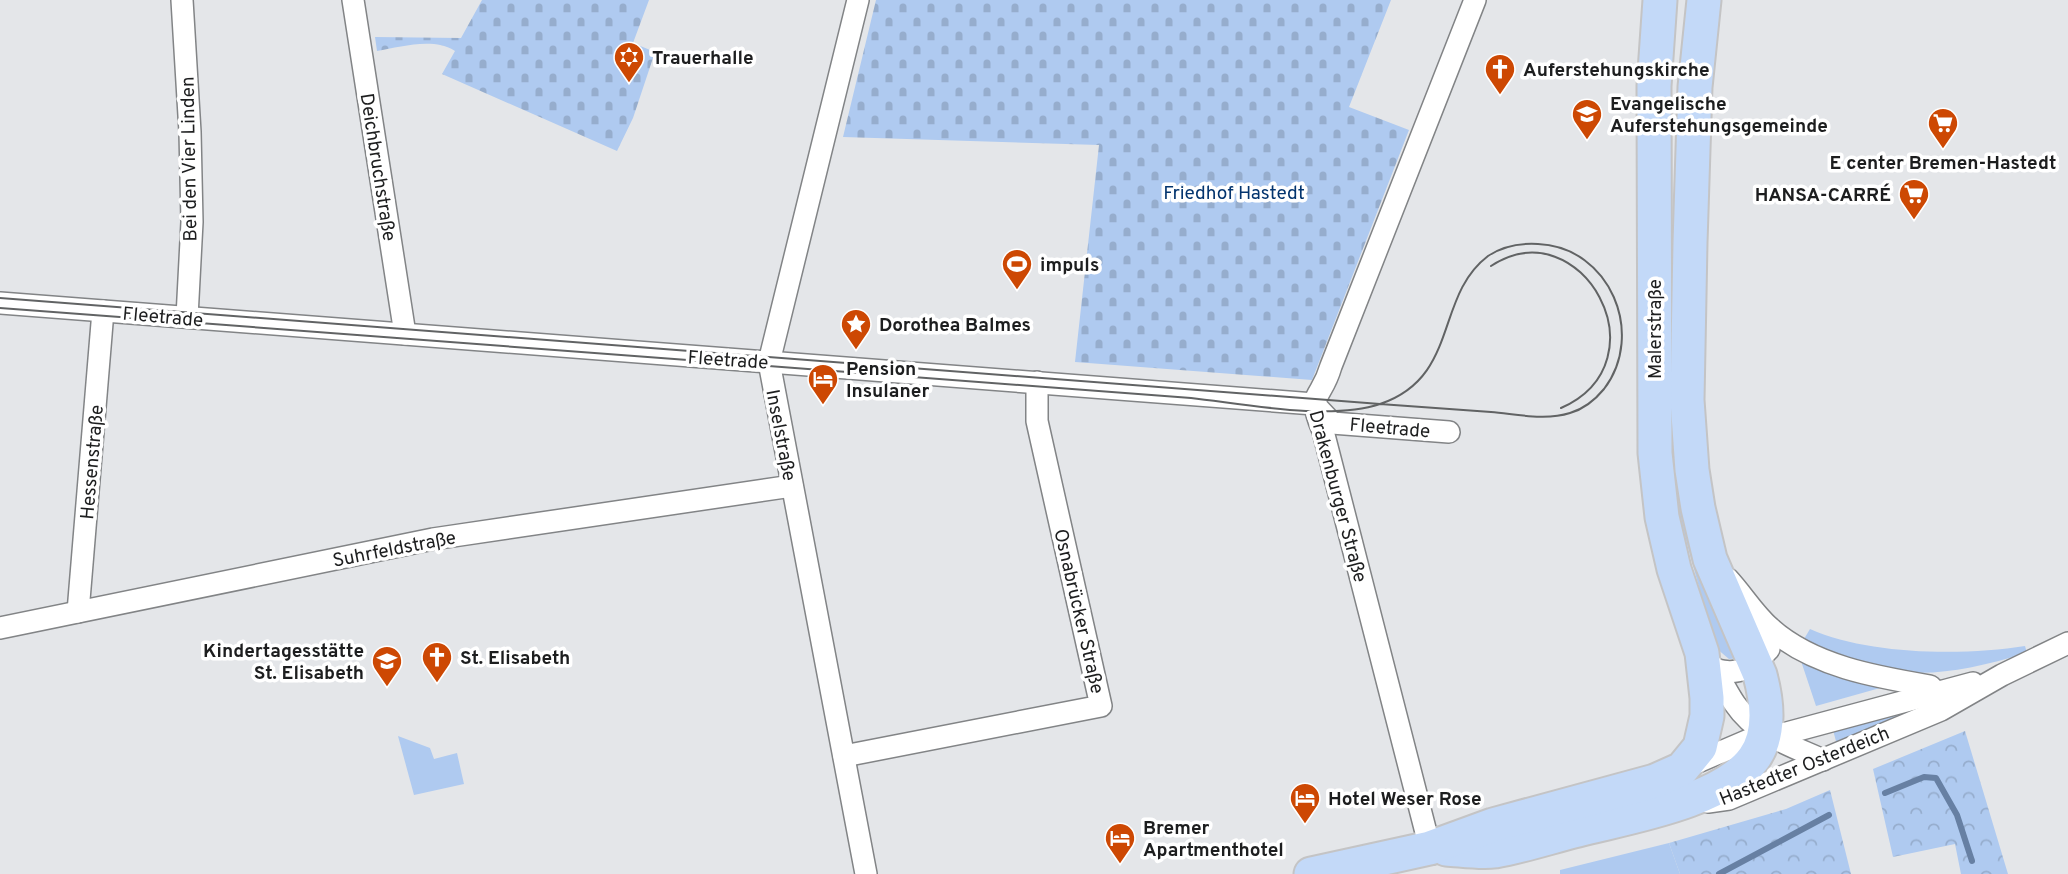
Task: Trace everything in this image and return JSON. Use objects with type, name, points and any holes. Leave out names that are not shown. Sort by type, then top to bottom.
[{"type":"main road","name":"Malerstraße","points":[[1660,0],[1654,86],[1655,453],[1662,517],[1674,569],[1709,662],[1707,716],[1700,747],[1682,769]]},
{"type":"main road","name":"Malerstraße","points":[[1671,808],[1737,775],[1754,757],[1767,719],[1766,695],[1755,663],[1710,559],[1692,470],[1687,400],[1695,87],[1704,0]]},
{"type":"main road","name":"Hastedter Osterdeich","points":[[1311,874],[1430,848],[1493,825],[1655,781],[1682,769]]},
{"type":"main road","name":"Hastedter Osterdeich","points":[[1430,848],[1492,851],[1671,808]]},
{"type":"street","name":"Bei den Vier Linden","points":[[182,0],[192,209],[187,317]]},
{"type":"street","name":"Deichbruchstraße","points":[[353,0],[405,334]]},
{"type":"street","name":"Inselstraße","points":[[858,0],[769,362],[866,874]]},
{"type":"street","name":"Drakenburger Straße","points":[[1430,848],[1314,404],[1326,384],[1475,0]]},
{"type":"street","name":"Fleetrade","points":[[0,303],[1314,404],[1332,423],[1449,432]]},
{"type":"street","name":"Hessenstraße","points":[[78,612],[103,311]]},
{"type":"street","name":"Osnabrücker Straße","points":[[844,756],[1101,706],[1037,421],[1037,382]]},
{"type":"street","name":"Suhrfeldstraße","points":[[0,628],[433,539],[792,486]]},
{"type":"street","name":"Malerstraße","points":[[1710,559],[1770,628],[1806,651],[1845,668],[1930,686],[1937,692]]},
{"type":"street","points":[[1709,662],[1736,672],[1747,669],[1769,649],[1770,628]]},
{"type":"street","name":"Hastedter Osterdeich","points":[[1671,808],[1729,799],[1823,760],[1941,710],[2002,675],[2068,643]]},
{"type":"street","name":"Malerstraße","points":[[1709,662],[1734,703],[1763,734],[1823,760]]},
{"type":"street","name":"Hastedter Osterdeich","points":[[1682,769],[1763,734],[1783,734],[2002,675]]},
{"type":"green space","points":[[482,0],[649,0],[633,43],[655,52],[633,118],[617,151],[442,74],[455,51],[446,47],[417,44],[377,51],[375,37],[461,38]]},
{"type":"green space","name":"Friedhof Hastedt","points":[[876,0],[1391,0],[1349,107],[1409,130],[1312,380],[1075,362],[1099,145],[843,137]]},
{"type":"green space","points":[[1667,465],[1675,465],[1680,498],[1740,658],[1729,659],[1716,648]]},
{"type":"green space","points":[[1810,629],[1833,638],[1887,648],[1945,652],[2025,646],[2027,653],[1967,668],[1914,673],[1862,664],[1834,654],[1804,639]]},
{"type":"green space","points":[[1799,655],[1880,686],[1880,688],[1816,706]]},
{"type":"green space","points":[[1949,696],[1837,745],[1833,730]]},
{"type":"green space","points":[[1965,731],[2008,874],[1961,874],[1955,844],[1893,857],[1873,769]]},
{"type":"green space","points":[[398,736],[430,748],[434,759],[457,753],[464,784],[414,795]]},
{"type":"green space","points":[[1830,790],[1851,874],[1680,874],[1669,843],[1786,809]]},
{"type":"green space","points":[[1669,843],[1680,874],[1560,874],[1560,870]]},
{"type":"waterway","points":[[1885,793],[1924,777],[1936,778],[1957,815],[1972,861]]},
{"type":"waterway","points":[[1719,874],[1829,815]]},
{"type":"tram line","points":[[0,298],[518,340],[1035,379],[1380,404],[1477,411],[1541,417],[1570,413],[1593,400],[1604,389],[1616,367],[1622,344],[1621,320],[1614,297],[1602,277],[1585,260],[1563,249],[1538,244],[1500,250],[1488,256],[1471,273],[1460,293],[1435,356],[1423,375],[1405,392],[1380,404],[1337,411],[1287,410],[1191,398],[0,308]]},
{"type":"tram line","points":[[1491,266],[1524,253],[1555,257],[1581,273],[1600,297],[1609,327],[1607,358],[1592,386],[1561,408]]},
{"type":"place","name":"Trauerhalle","points":[[629,84]]},
{"type":"place","name":"Auferstehungskirche","points":[[1500,96]]},
{"type":"place","name":"Evangelische Auferstehungsgemeinde","points":[[1587,141]]},
{"type":"place","name":"E center Bremen-Hastedt","points":[[1943,150]]},
{"type":"place","name":"HANSA-CARRÉ","points":[[1914,221]]},
{"type":"place","name":"impuls","points":[[1017,291]]},
{"type":"place","name":"Dorothea Balmes","points":[[856,351]]},
{"type":"place","name":"Pension Insulaner","points":[[823,406]]},
{"type":"place","name":"St. Elisabeth","points":[[437,684]]},
{"type":"place","name":"Kindertagesstätte St. Elisabeth","points":[[387,688]]},
{"type":"place","name":"Hotel Weser Rose","points":[[1305,825]]},
{"type":"place","name":"Bremer Apartmenthotel","points":[[1120,865]]}]
